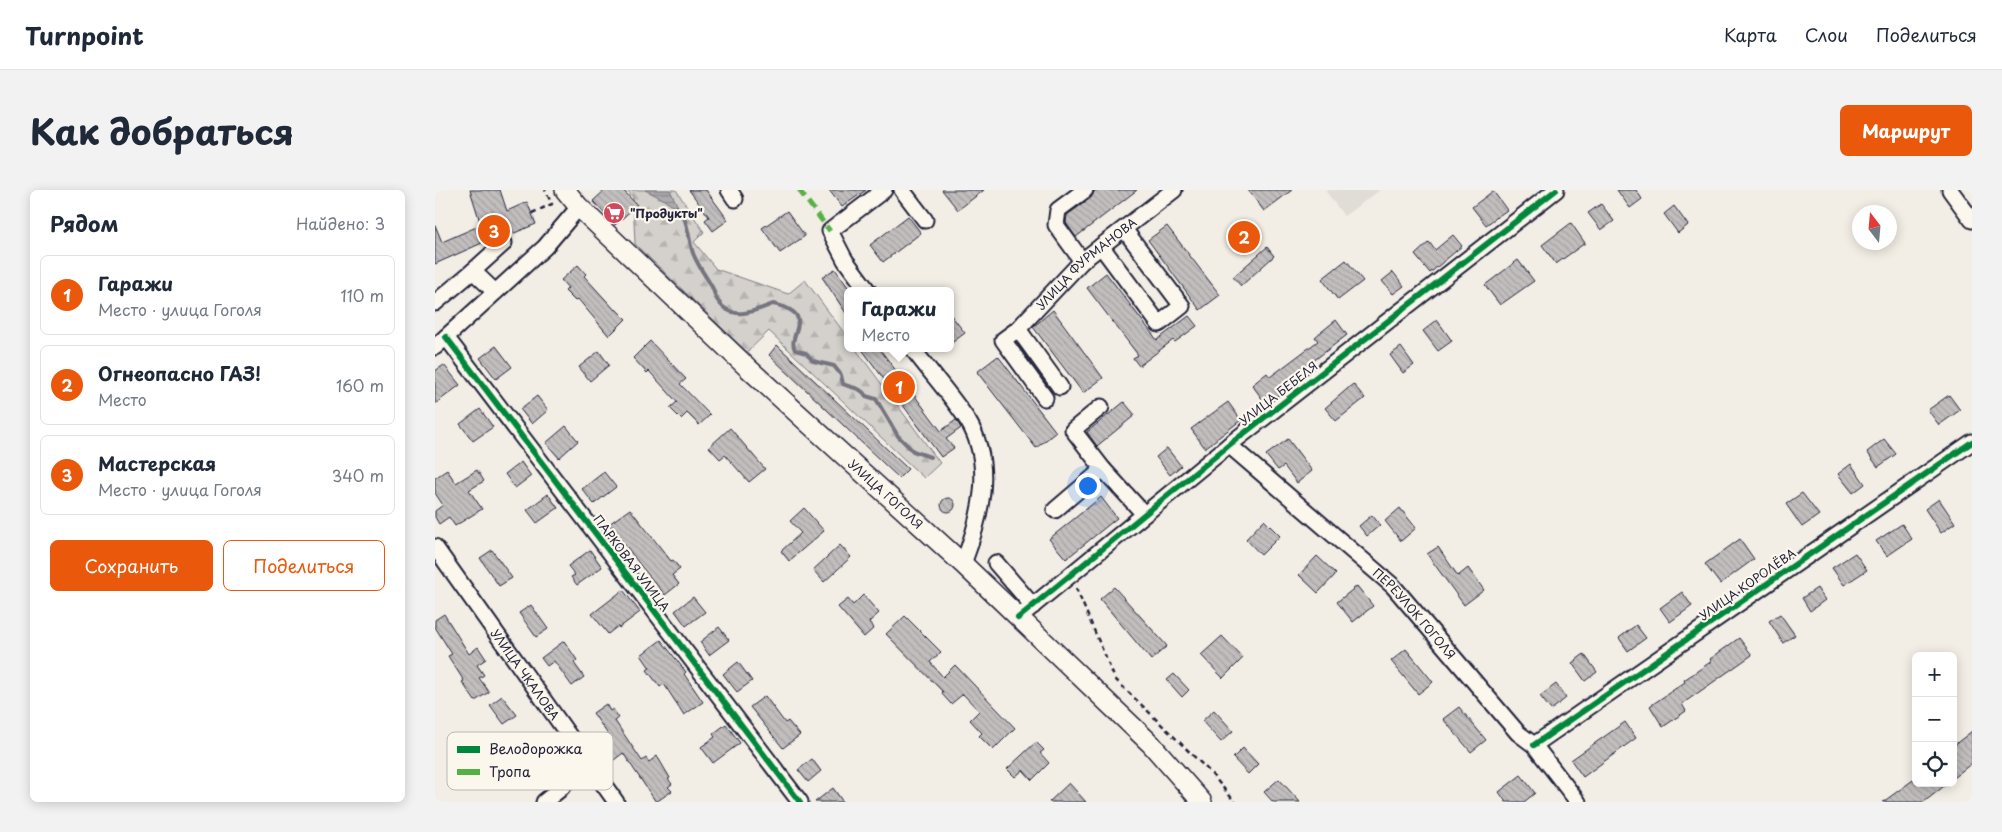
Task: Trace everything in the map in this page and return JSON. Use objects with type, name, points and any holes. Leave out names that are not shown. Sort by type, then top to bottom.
[{"type":"main road","name":"УЛИЦА ГОГОЛЯ","points":[[565,190],[579,207],[749,369],[963,564],[1151,744],[1202,802]]},
{"type":"street","points":[[865,287],[845,260],[830,231],[884,190]]},
{"type":"street","points":[[902,190],[925,220]]},
{"type":"street","points":[[1082,261],[1056,225],[1058,210],[1085,190]]},
{"type":"street","name":"УЛИЦА ФУРМАНОВА","points":[[1045,398],[1003,340],[1018,329],[1082,261],[1174,190]]},
{"type":"street","name":"УЛИЦА БЕБЕЛЯ","points":[[1019,618],[1229,445],[1556,190]]},
{"type":"street","points":[[1950,190],[1972,220]]},
{"type":"street","points":[[441,342],[545,247],[579,207]]},
{"type":"street","points":[[1101,246],[1159,324],[1182,306],[1124,229]]},
{"type":"street","points":[[435,303],[504,243]]},
{"type":"street","points":[[473,271],[495,292]]},
{"type":"street","points":[[1018,329],[1060,387]]},
{"type":"street","name":"ПАРКОВАЯ УЛИЦА","points":[[441,342],[800,802]]},
{"type":"street","points":[[915,352],[968,422],[980,450],[984,482],[976,530],[963,564]]},
{"type":"street","points":[[1101,407],[1073,430],[1103,469],[1144,514]]},
{"type":"street","name":"УЛИЦА КОРОЛЁВА","points":[[1534,745],[1972,442]]},
{"type":"street","name":"ПЕРЕУЛОК ГОГОЛЯ","points":[[1229,445],[1393,586],[1518,733],[1534,745],[1578,802]]},
{"type":"street","points":[[1055,510],[1103,469]]},
{"type":"street","name":"УЛИЦА ЧКАЛОВА","points":[[435,547],[565,732]]},
{"type":"street","points":[[996,562],[1033,606]]},
{"type":"street","points":[[544,802],[559,790]]},
{"type":"street","name":"УЛИЦА ЧКАЛОВА","points":[[607,790],[616,802]]},
{"type":"path","points":[[532,213],[552,204],[545,190]]},
{"type":"path","points":[[1071,575],[1115,679],[1210,772],[1235,802]]},
{"type":"shaded area","points":[[645,190],[670,190],[680,211],[661,198]]},
{"type":"shaded area","points":[[1325,190],[1380,190],[1344,216]]},
{"type":"green space","points":[[627,190],[676,190],[704,232],[694,242],[716,269],[788,294],[805,280],[844,333],[844,352],[858,352],[940,463],[924,478],[769,331],[747,352],[635,244],[633,197]]},
{"type":"building","points":[[470,190],[500,190],[507,211],[527,202],[536,224],[512,234],[511,231],[502,234],[435,264],[435,225],[442,242],[481,225]]},
{"type":"building","points":[[605,190],[623,190],[637,205],[615,225],[593,201]]},
{"type":"building","points":[[689,190],[706,190],[728,220],[713,231],[705,220],[709,217]]},
{"type":"building","points":[[829,190],[866,190],[842,207]]},
{"type":"building","points":[[942,190],[984,190],[958,210]]},
{"type":"building","points":[[1095,190],[1137,190],[1076,237],[1066,223],[1067,215],[1091,198]]},
{"type":"building","points":[[1248,190],[1292,190],[1264,211]]},
{"type":"building","points":[[1617,190],[1636,190],[1642,199],[1630,208]]},
{"type":"building","points":[[1493,191],[1507,210],[1486,225],[1472,207]]},
{"type":"building","points":[[1601,204],[1614,221],[1601,230],[1588,213]]},
{"type":"building","points":[[1674,206],[1688,225],[1678,233],[1664,214]]},
{"type":"building","points":[[787,211],[805,236],[780,253],[762,228]]},
{"type":"building","points":[[908,216],[921,233],[883,262],[870,245]]},
{"type":"building","points":[[1571,223],[1585,243],[1556,264],[1542,245]]},
{"type":"building","points":[[1167,226],[1220,295],[1200,310],[1148,240]]},
{"type":"building","points":[[1453,235],[1462,246],[1430,273],[1415,255],[1429,242],[1435,250]]},
{"type":"building","points":[[1267,247],[1274,256],[1241,286],[1233,277]]},
{"type":"building","points":[[1346,260],[1363,281],[1338,300],[1322,279]]},
{"type":"building","points":[[1518,260],[1534,281],[1500,305],[1485,285]]},
{"type":"building","points":[[578,265],[586,274],[584,276],[615,310],[626,319],[609,336],[578,299],[575,301],[565,291],[568,288],[561,280]]},
{"type":"building","points":[[835,269],[848,287],[844,287],[844,310],[822,277]]},
{"type":"building","points":[[1393,272],[1404,286],[1393,294],[1382,281]]},
{"type":"building","points":[[1106,273],[1157,340],[1189,316],[1197,326],[1175,342],[1173,340],[1139,366],[1133,358],[1138,355],[1087,288]]},
{"type":"building","points":[[1053,310],[1103,378],[1083,393],[1033,327]]},
{"type":"building","points":[[954,319],[965,333],[954,341]]},
{"type":"building","points":[[1336,320],[1347,335],[1312,362],[1314,365],[1280,390],[1282,392],[1266,404],[1252,385],[1267,373],[1270,377],[1318,341],[1315,337]]},
{"type":"building","points":[[1437,320],[1452,341],[1438,351],[1423,331]]},
{"type":"building","points":[[650,341],[686,379],[680,384],[710,415],[699,425],[687,413],[681,419],[670,408],[677,402],[649,371],[647,373],[633,358]]},
{"type":"building","points":[[777,345],[908,469],[899,478],[769,355]]},
{"type":"building","points":[[496,346],[512,367],[496,379],[480,358]]},
{"type":"building","points":[[1401,347],[1414,365],[1403,373],[1390,355]]},
{"type":"building","points":[[599,351],[609,365],[590,381],[579,367]]},
{"type":"building","points":[[864,352],[882,352],[941,431],[956,420],[961,428],[946,439],[954,448],[941,457]]},
{"type":"building","points":[[998,356],[1056,432],[1036,448],[977,372]]},
{"type":"building","points":[[444,365],[460,385],[435,404],[435,371]]},
{"type":"building","points":[[1353,384],[1365,398],[1336,421],[1325,408]]},
{"type":"building","points":[[1949,395],[1960,410],[1939,425],[1928,410]]},
{"type":"building","points":[[537,396],[548,410],[532,424],[520,409]]},
{"type":"building","points":[[1124,402],[1135,415],[1097,446],[1087,432]]},
{"type":"building","points":[[1228,402],[1241,420],[1205,448],[1191,429]]},
{"type":"building","points":[[480,409],[493,427],[473,441],[460,424]]},
{"type":"building","points":[[566,426],[578,441],[559,458],[546,443]]},
{"type":"building","points":[[730,428],[765,469],[749,482],[725,455],[720,459],[709,447]]},
{"type":"building","points":[[1288,439],[1312,471],[1297,483],[1284,466],[1278,470],[1266,455]]},
{"type":"building","points":[[1884,439],[1896,454],[1878,467],[1867,452]]},
{"type":"building","points":[[1167,448],[1181,466],[1170,475],[1156,457]]},
{"type":"building","points":[[521,462],[531,476],[515,488],[505,474]]},
{"type":"building","points":[[1851,464],[1865,484],[1853,493],[1838,474]]},
{"type":"building","points":[[447,470],[456,483],[477,470],[484,481],[469,490],[482,509],[455,526],[449,517],[439,524],[435,517],[435,511],[443,505],[435,493],[435,478]]},
{"type":"building","points":[[604,472],[616,487],[594,504],[582,489]]},
{"type":"building","points":[[1802,493],[1819,515],[1802,527],[1786,504]]},
{"type":"building","points":[[548,494],[558,508],[537,523],[527,510]]},
{"type":"building","points":[[1101,497],[1117,518],[1066,559],[1049,539]]},
{"type":"building","points":[[945,498],[951,498],[955,505],[951,512],[945,512],[941,508],[941,502]]},
{"type":"building","points":[[1939,499],[1955,523],[1941,533],[1925,509]]},
{"type":"building","points":[[804,508],[824,531],[789,561],[781,551],[801,533],[790,521]]},
{"type":"building","points":[[1400,508],[1416,528],[1401,541],[1385,521]]},
{"type":"building","points":[[630,509],[671,561],[673,560],[680,569],[672,575],[679,584],[665,595],[609,524]]},
{"type":"building","points":[[1372,515],[1380,525],[1367,536],[1359,526]]},
{"type":"building","points":[[1264,520],[1280,536],[1261,555],[1246,539]]},
{"type":"building","points":[[1902,524],[1912,539],[1887,556],[1876,541]]},
{"type":"building","points":[[1740,539],[1754,559],[1720,584],[1705,564]]},
{"type":"building","points":[[840,545],[851,557],[824,582],[813,570]]},
{"type":"building","points":[[1438,547],[1458,576],[1468,568],[1484,590],[1464,605],[1427,554]]},
{"type":"building","points":[[492,550],[512,578],[499,586],[480,558]]},
{"type":"building","points":[[590,550],[602,567],[577,585],[571,577],[575,575],[568,566]]},
{"type":"building","points":[[1855,553],[1867,570],[1844,585],[1832,568]]},
{"type":"building","points":[[1317,556],[1336,574],[1318,593],[1299,575]]},
{"type":"building","points":[[1357,586],[1373,606],[1353,622],[1337,602]]},
{"type":"building","points":[[1114,587],[1167,646],[1151,660],[1100,599]]},
{"type":"building","points":[[1817,588],[1825,600],[1810,611],[1802,598]]},
{"type":"building","points":[[623,590],[640,612],[608,634],[592,614]]},
{"type":"building","points":[[1682,592],[1692,606],[1670,622],[1660,608]]},
{"type":"building","points":[[863,595],[879,613],[869,622],[874,628],[864,637],[838,607],[848,599],[853,605]]},
{"type":"building","points":[[693,597],[705,612],[686,626],[675,611]]},
{"type":"building","points":[[531,605],[548,629],[536,637],[519,613]]},
{"type":"building","points":[[444,614],[469,654],[478,647],[486,659],[477,665],[484,675],[479,678],[489,692],[475,701],[462,682],[464,681],[448,656],[452,654],[435,627],[435,620]]},
{"type":"building","points":[[1780,614],[1795,635],[1783,643],[1769,621]]},
{"type":"building","points":[[905,616],[941,652],[930,662],[943,677],[955,665],[1015,728],[993,750],[979,736],[982,733],[970,720],[979,711],[963,694],[951,704],[942,694],[943,692],[886,634]]},
{"type":"building","points":[[1636,625],[1646,638],[1628,651],[1619,638]]},
{"type":"building","points":[[719,627],[729,640],[709,655],[700,642]]},
{"type":"building","points":[[1222,636],[1243,658],[1223,678],[1201,655]]},
{"type":"building","points":[[1739,638],[1752,655],[1682,704],[1686,711],[1663,727],[1650,706],[1685,682],[1684,680],[1712,661],[1710,659]]},
{"type":"building","points":[[661,640],[686,672],[684,674],[703,702],[684,715],[664,684],[660,687],[647,670],[650,668],[641,655]]},
{"type":"building","points":[[564,641],[577,660],[574,663],[584,677],[572,686],[554,661],[547,666],[541,658]]},
{"type":"building","points":[[1406,649],[1433,682],[1418,694],[1391,661]]},
{"type":"building","points":[[1584,654],[1597,672],[1585,681],[1572,663]]},
{"type":"building","points":[[738,662],[752,681],[737,692],[723,674]]},
{"type":"building","points":[[1174,674],[1189,690],[1182,697],[1167,680]]},
{"type":"building","points":[[1556,684],[1566,698],[1551,710],[1540,696]]},
{"type":"building","points":[[502,696],[517,715],[504,724],[490,705]]},
{"type":"building","points":[[765,696],[785,723],[788,721],[800,735],[783,748],[750,707]]},
{"type":"building","points":[[606,704],[610,711],[613,709],[619,718],[615,721],[642,761],[646,758],[649,762],[657,756],[670,778],[668,779],[672,784],[668,787],[672,791],[656,802],[623,753],[614,760],[613,732],[606,732],[593,713]]},
{"type":"building","points":[[1459,707],[1486,740],[1471,752],[1443,719]]},
{"type":"building","points":[[1214,710],[1233,731],[1221,742],[1202,721]]},
{"type":"building","points":[[1625,722],[1636,738],[1583,777],[1571,760]]},
{"type":"building","points":[[726,724],[740,743],[713,763],[701,747],[715,737],[713,734]]},
{"type":"building","points":[[1972,731],[1972,763],[1957,775],[1957,743]]},
{"type":"building","points":[[1036,742],[1044,750],[1040,753],[1049,763],[1032,780],[1023,770],[1015,777],[1007,769]]},
{"type":"building","points":[[1243,748],[1258,764],[1248,774],[1233,758]]},
{"type":"building","points":[[812,759],[821,771],[808,782],[798,770]]},
{"type":"building","points":[[1521,775],[1535,793],[1524,802],[1506,802],[1499,792]]},
{"type":"building","points":[[1279,779],[1300,802],[1273,802],[1264,792]]},
{"type":"building","points":[[1912,781],[1912,787],[1943,787],[1924,802],[1883,802]]},
{"type":"building","points":[[1069,783],[1086,802],[1049,802]]},
{"type":"building","points":[[833,788],[843,802],[815,802]]},
{"type":"waterway","points":[[677,207],[686,222],[692,250],[696,259],[717,299],[724,307],[730,311],[744,313],[773,304],[787,308],[795,313],[798,319],[793,344],[795,350],[806,353],[813,361],[834,366],[841,375],[843,384],[858,389],[866,396],[876,399],[898,436],[913,451],[930,457]]},
{"type":"marked path","points":[[799,190],[830,231]]},
{"type":"cycle path","points":[[1018,618],[1229,445],[1556,190]]},
{"type":"cycle path","points":[[446,337],[800,802]]},
{"type":"cycle path","points":[[1534,745],[1972,442]]},
{"type":"place","name":"\"Продукты\"","points":[[614,213]]},
{"type":"place","name":"Мастерская","points":[[494,231]]},
{"type":"place","name":"Огнеопасно ГАЗ!","points":[[1244,237]]},
{"type":"place","name":"Гаражи","points":[[899,387]]}]
